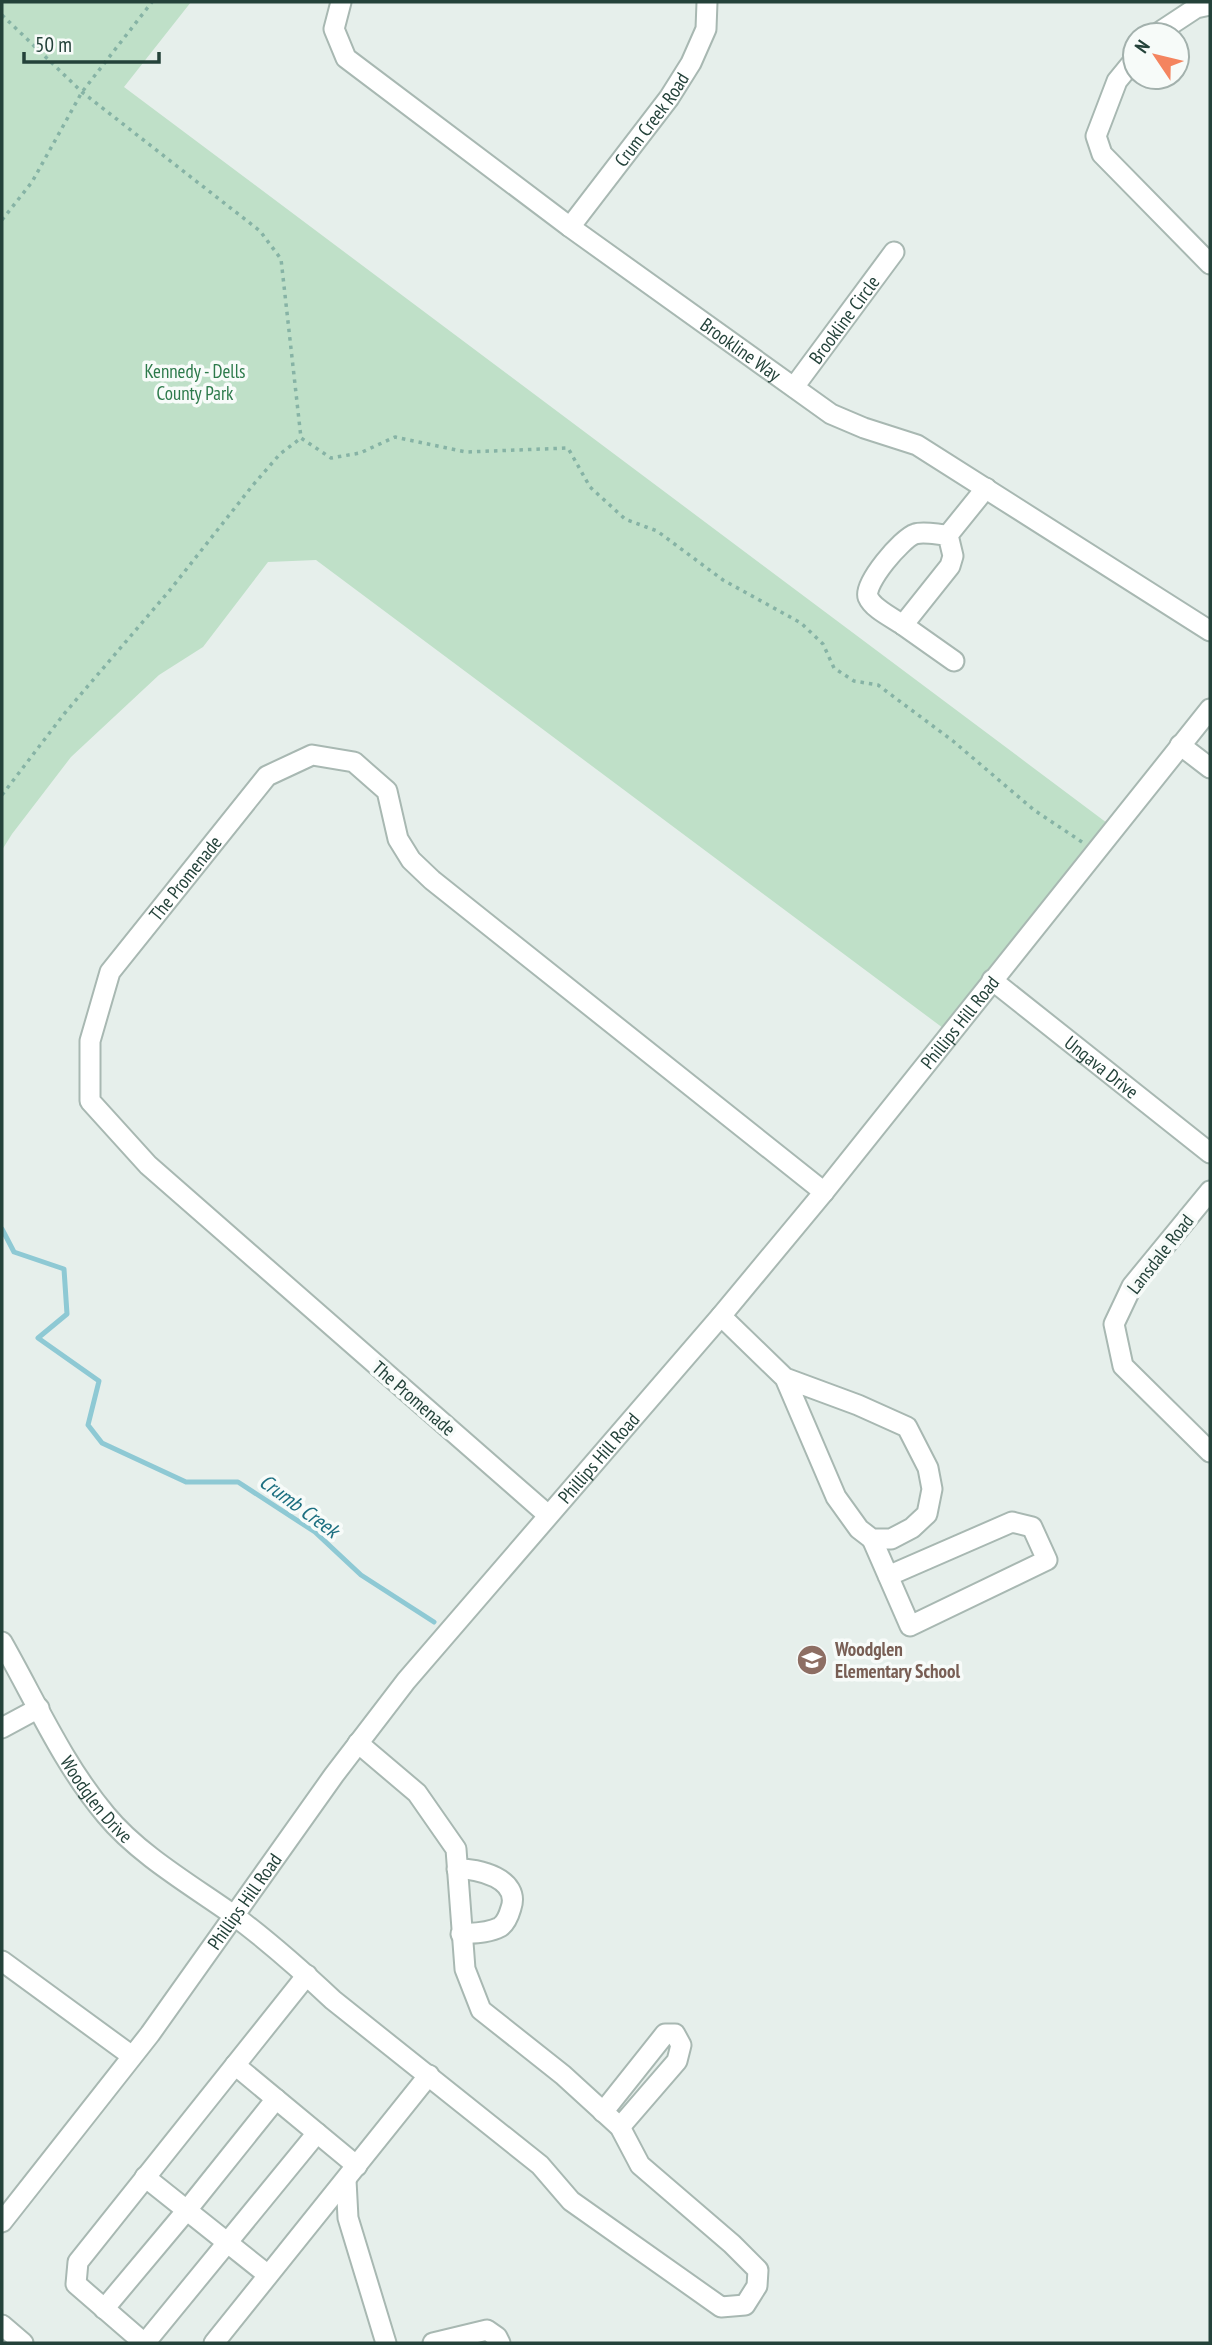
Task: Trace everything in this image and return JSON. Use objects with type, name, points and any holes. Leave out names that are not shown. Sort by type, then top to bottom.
[{"type":"street","name":"Brookline Way","points":[[341,2],[334,29],[346,58],[570,227],[831,414],[864,428],[917,444],[1210,631]]},
{"type":"street","name":"Crum Creek Road","points":[[570,227],[669,98],[691,63],[706,29],[707,2]]},
{"type":"street","points":[[1176,21],[1196,8],[1210,5]]},
{"type":"street","points":[[1121,76],[1096,136],[1102,154],[1210,264]]},
{"type":"street","name":"Brookline Circle","points":[[794,387],[894,252]]},
{"type":"street","points":[[948,535],[986,488]]},
{"type":"street","points":[[948,535],[915,534],[899,545],[877,572],[867,596],[872,603],[954,661]]},
{"type":"street","points":[[902,625],[950,566],[953,556],[948,535]]},
{"type":"street","name":"Phillips Hill Road","points":[[2,2222],[132,2056],[406,1681],[721,1316],[824,1192],[1210,709]]},
{"type":"street","points":[[1180,745],[1210,768]]},
{"type":"street","name":"The Promenade","points":[[548,1515],[148,1166],[90,1101],[90,1041],[110,972],[267,776],[312,755],[354,762],[387,791],[398,839],[411,860],[432,880],[824,1192]]},
{"type":"street","name":"Ungava Drive","points":[[992,980],[1210,1153]]},
{"type":"street","name":"Lansdale Road","points":[[1210,1191],[1132,1286],[1114,1324],[1123,1366],[1210,1452]]},
{"type":"street","points":[[721,1316],[785,1378],[836,1497],[859,1529],[872,1539],[888,1576],[910,1626],[1047,1560],[1032,1527],[1012,1522],[888,1576]]},
{"type":"street","points":[[785,1378],[858,1405],[907,1427],[916,1443],[928,1468],[932,1489],[927,1514],[912,1528],[891,1539],[872,1539]]},
{"type":"street","name":"Woodglen Drive","points":[[2,1642],[74,1770],[107,1817],[152,1857],[235,1916],[334,2000],[540,2165],[571,2201],[721,2307],[745,2305],[757,2286],[758,2270],[732,2244],[640,2165],[620,2127]]},
{"type":"street","points":[[2,1728],[39,1708]]},
{"type":"street","points":[[358,1744],[417,1793],[456,1849],[465,1969],[481,2010],[563,2075],[603,2112],[620,2127],[677,2061],[681,2045],[675,2034],[665,2034],[603,2112]]},
{"type":"street","points":[[457,1869],[489,1873],[512,1894],[514,1901],[502,1926],[486,1932],[461,1934]]},
{"type":"street","points":[[2,1961],[132,2056]]},
{"type":"street","points":[[307,1975],[78,2262],[76,2284],[144,2343],[317,2133]]},
{"type":"street","points":[[235,2065],[317,2133],[351,2173],[348,2218],[386,2343]]},
{"type":"street","points":[[214,2343],[429,2075]]},
{"type":"street","points":[[104,2309],[276,2099]]},
{"type":"street","points":[[145,2177],[268,2275]]},
{"type":"street","points":[[2,2325],[23,2343]]},
{"type":"street","points":[[438,2343],[487,2330],[497,2337],[500,2343]]},
{"type":"path","points":[[2,220],[32,182],[82,92],[152,2]]},
{"type":"path","points":[[2,15],[82,92],[260,232],[281,259],[301,438],[331,458],[360,453],[395,437],[467,452],[568,448],[590,487],[625,519],[657,531],[723,580],[801,624],[822,644],[834,668],[854,681],[878,685],[953,741],[1034,810],[1095,851]]},
{"type":"path","points":[[2,795],[64,715],[170,590],[253,485],[280,454],[301,438]]},
{"type":"green space","name":"Kennedy - Dells County Park","points":[[2,2],[191,2],[124,87],[1107,823],[943,1028],[316,560],[268,562],[203,647],[159,675],[71,757],[2,850]]},
{"type":"waterway","name":"Crumb Creek","points":[[2,1229],[14,1252],[64,1269],[67,1314],[38,1338],[99,1381],[88,1425],[102,1443],[186,1482],[238,1482],[315,1532],[361,1575],[434,1622]]},
{"type":"place","name":"Woodglen Elementary School","points":[[812,1660]]}]
